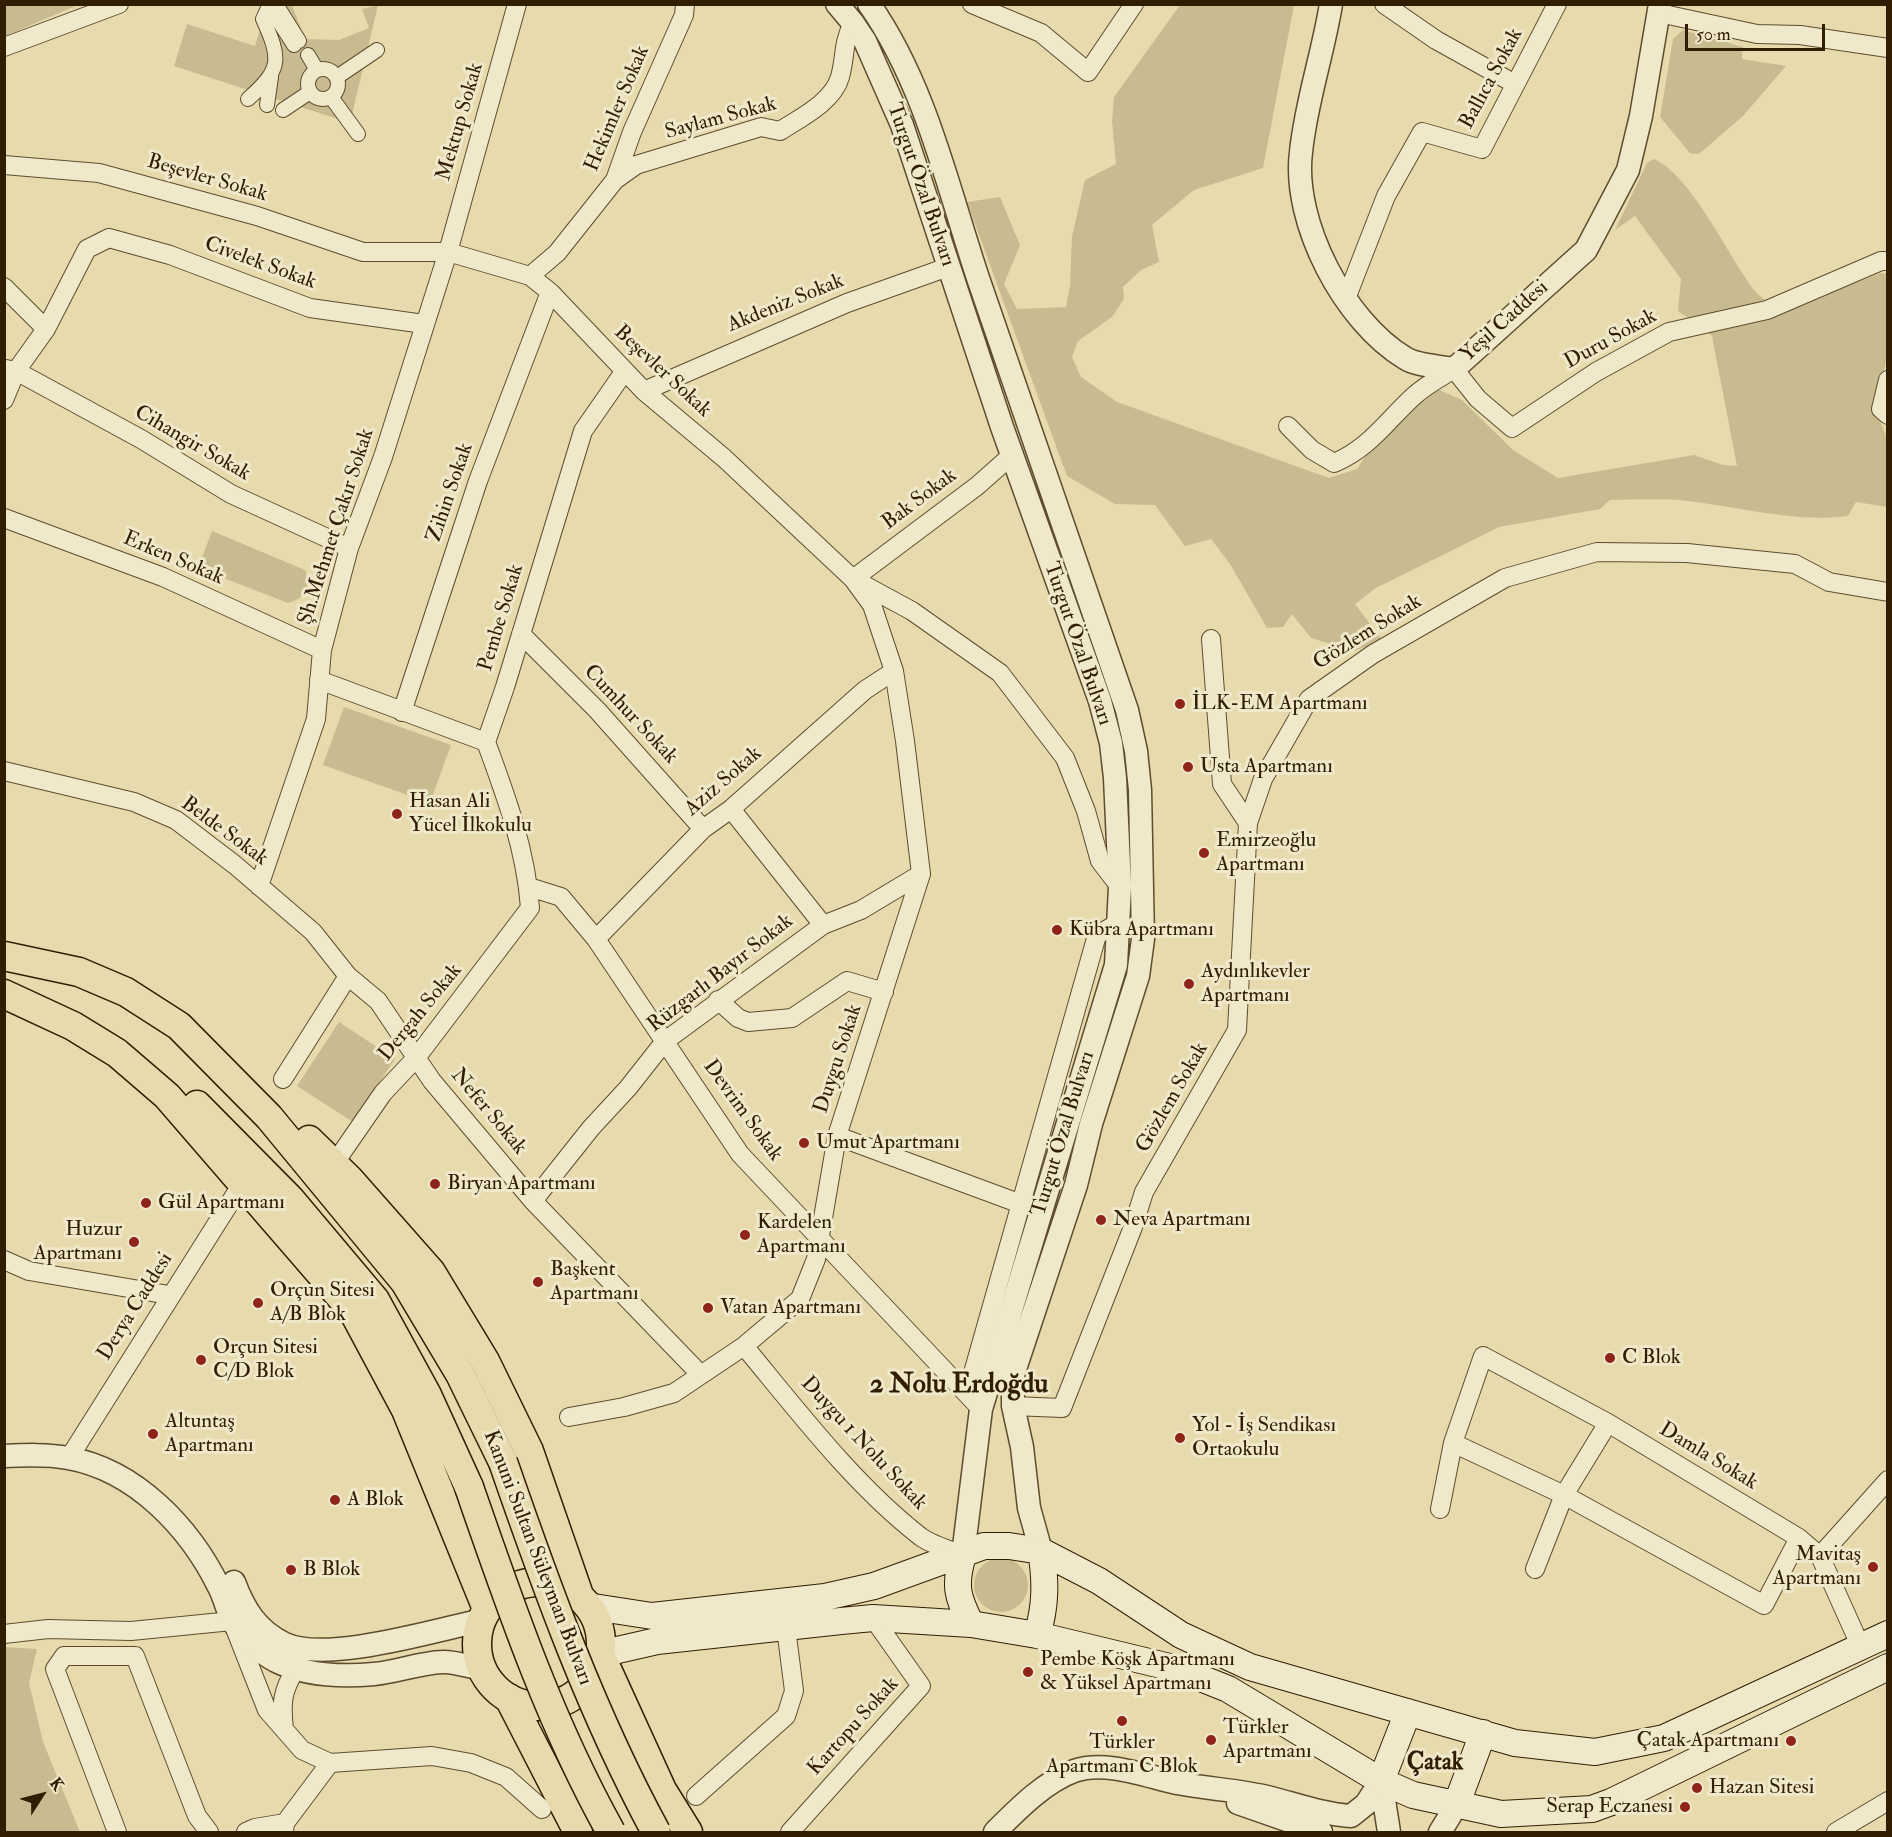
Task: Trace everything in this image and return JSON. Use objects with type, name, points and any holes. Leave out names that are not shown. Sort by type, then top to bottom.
[{"type":"main road","name":"Kanuni Sultan Süleyman Bulvarı","points":[[4,956],[79,972],[126,992],[179,1026],[269,1117],[405,1282],[460,1374],[503,1462],[548,1592],[582,1678],[656,1833]]},
{"type":"main road","name":"Kanuni Sultan Süleyman Bulvarı","points":[[4,989],[85,1013],[128,1041],[231,1137],[290,1199],[375,1300],[427,1395],[469,1487],[518,1629],[551,1715],[611,1833]]},
{"type":"main road","points":[[4,994],[73,1026],[117,1053],[167,1096],[353,1311],[406,1410],[485,1615]]},
{"type":"main road","points":[[179,1026],[262,1093],[334,1164],[431,1272],[485,1361],[529,1451],[584,1602],[593,1614],[600,1634],[600,1654],[594,1673],[582,1689],[566,1700],[547,1706],[527,1705],[508,1698],[493,1686],[482,1669],[477,1650],[479,1629],[485,1615],[502,1594],[521,1584],[541,1582],[562,1586],[584,1602],[652,1616],[825,1596],[874,1586],[984,1546],[1041,1551],[1099,1581],[1181,1635],[1250,1667],[1515,1743],[1595,1752],[1664,1738],[1768,1692],[1860,1645],[1887,1634]]},
{"type":"main road","points":[[1037,1635],[1044,1609],[1045,1577],[1041,1551]]},
{"type":"main road","points":[[963,1555],[956,1587],[960,1603],[971,1624]]},
{"type":"main road","points":[[600,1654],[657,1641],[873,1618],[971,1624],[1037,1635],[1178,1669],[1228,1689],[1381,1781],[1413,1795],[1501,1814],[1592,1809],[1887,1667]]},
{"type":"main road","points":[[600,1654],[662,1790],[688,1833]]},
{"type":"main road","points":[[508,1698],[578,1833]]},
{"type":"main road","points":[[1381,1781],[1408,1712]]},
{"type":"main road","points":[[1456,1806],[1483,1733]]},
{"type":"street","points":[[4,47],[119,4]]},
{"type":"street","name":"Mektup Sokak","points":[[448,252],[517,4]]},
{"type":"street","name":"Hekimler Sokak","points":[[530,276],[557,253],[615,180],[632,132],[684,15],[685,4]]},
{"type":"street","name":"Turgut Özal Bulvarı","points":[[837,4],[854,22],[902,125],[1012,455],[1100,701],[1115,778],[1120,887],[1116,965],[974,1402],[963,1555]]},
{"type":"street","name":"Turgut Özal Bulvarı","points":[[869,4],[899,54],[926,120],[1016,390],[1127,710],[1137,761],[1143,939],[1138,976],[1091,1124],[1076,1185],[1013,1375],[1013,1406],[1022,1447],[1029,1508],[1041,1551]]},
{"type":"street","points":[[972,4],[1009,11],[1041,33],[1088,72],[1134,4]]},
{"type":"street","name":"Yeşil Caddesi","points":[[1331,4],[1300,153],[1304,199],[1315,243],[1346,299],[1368,330],[1407,360],[1454,369],[1586,250],[1628,170],[1641,116],[1659,9]]},
{"type":"street","name":"Ballıca Sokak","points":[[1346,299],[1386,196],[1422,132],[1482,149],[1557,4]]},
{"type":"street","points":[[1383,5],[1436,40],[1515,84]]},
{"type":"street","points":[[267,105],[271,77],[277,58],[263,19],[269,6],[295,41]]},
{"type":"street","points":[[1659,9],[1757,34],[1800,35],[1887,48]]},
{"type":"street","name":"Saylam Sokak","points":[[615,180],[636,165],[761,127],[780,131],[802,117],[825,99],[839,81],[844,39],[854,22]]},
{"type":"street","points":[[337,77],[377,50]]},
{"type":"street","points":[[305,57],[314,71]]},
{"type":"street","points":[[310,92],[323,99],[331,97],[338,87],[337,77],[329,70],[314,71]]},
{"type":"street","points":[[310,92],[308,82],[314,71]]},
{"type":"street","points":[[248,99],[271,77]]},
{"type":"street","points":[[283,110],[310,92]]},
{"type":"street","points":[[331,97],[358,134]]},
{"type":"street","name":"Beşevler Sokak","points":[[4,165],[99,173],[257,216],[363,252],[448,252],[530,276],[550,292],[644,391],[724,458],[853,579],[912,611],[1000,673],[1065,758],[1086,811],[1100,861],[1120,887]]},
{"type":"street","name":"Civelek Sokak","points":[[46,329],[87,249],[109,238],[170,255],[310,308],[424,324]]},
{"type":"street","name":"Şh.Mehmet Çakır Sokak","points":[[259,886],[316,719],[322,650],[349,548],[383,457],[448,252]]},
{"type":"street","name":"Duru Sokak","points":[[1454,369],[1478,399],[1512,428],[1596,372],[1669,332],[1767,310],[1881,261],[1887,261]]},
{"type":"street","name":"Akdeniz Sokak","points":[[644,391],[837,307],[948,267]]},
{"type":"street","points":[[4,286],[46,329],[10,369],[4,400]]},
{"type":"street","name":"Zihin Sokak","points":[[402,712],[478,482],[550,292]]},
{"type":"street","name":"Cihangir Sokak","points":[[10,369],[141,439],[231,494],[349,548]]},
{"type":"street","points":[[1288,426],[1312,450],[1334,463],[1353,455],[1385,428],[1415,394],[1454,369]]},
{"type":"street","name":"Pembe Sokak","points":[[486,742],[583,431],[624,372]]},
{"type":"street","points":[[1887,380],[1881,409],[1887,415]]},
{"type":"street","name":"Bak Sokak","points":[[853,579],[976,486],[1012,455]]},
{"type":"street","name":"Erken Sokak","points":[[4,518],[163,577],[322,650]]},
{"type":"street","name":"Gözlem Sokak","points":[[1013,1406],[1062,1408],[1133,1227],[1144,1192],[1237,1030],[1248,823],[1263,779],[1309,699],[1373,654],[1505,578],[1597,552],[1687,553],[1796,564],[1829,582],[1887,592]]},
{"type":"street","name":"Duygu Sokak","points":[[569,1417],[624,1407],[674,1393],[744,1346],[800,1299],[821,1241],[837,1136],[921,874],[894,671],[872,605],[853,579]]},
{"type":"street","name":"Cumhur Sokak","points":[[521,634],[597,710],[703,829]]},
{"type":"street","points":[[1211,639],[1222,784],[1248,823]]},
{"type":"street","name":"Aziz Sokak","points":[[596,939],[703,829],[731,809],[865,690],[894,671]]},
{"type":"street","points":[[319,680],[486,742],[514,820],[529,887]]},
{"type":"street","name":"Belde Sokak","points":[[4,771],[134,802],[176,820],[313,932],[348,976]]},
{"type":"street","points":[[731,809],[823,925]]},
{"type":"street","name":"Rüzgarlı Bayır Sokak","points":[[533,1201],[665,1041],[823,925],[861,910],[921,874]]},
{"type":"street","name":"Devrim Sokak","points":[[529,887],[561,897],[596,939],[740,1154],[974,1402]]},
{"type":"street","name":"Dergah Sokak","points":[[334,1164],[383,1093],[416,1058],[530,908],[529,887]]},
{"type":"street","points":[[974,1402],[1021,1204],[1097,935],[1120,922]]},
{"type":"street","points":[[283,1079],[348,976]]},
{"type":"street","name":"Nefer Sokak","points":[[348,976],[378,1001],[416,1058],[533,1201],[701,1375]]},
{"type":"street","points":[[718,1000],[738,1018],[748,1022],[792,1018],[847,981],[884,992]]},
{"type":"street","points":[[837,1136],[1021,1204]]},
{"type":"street","name":"Derya Caddesi","points":[[69,1458],[169,1295],[243,1182]]},
{"type":"street","points":[[4,1260],[29,1271],[169,1295]]},
{"type":"street","name":"Duygu 1 Nolu Sokak","points":[[744,1346],[833,1451],[883,1502],[922,1538],[963,1555]]},
{"type":"street","name":"Damla Sokak","points":[[1453,1443],[1483,1356],[1608,1423],[1798,1538],[1820,1556],[1860,1645]]},
{"type":"street","points":[[1534,1569],[1564,1495],[1608,1423]]},
{"type":"street","points":[[1440,1509],[1453,1443],[1564,1495],[1764,1605],[1798,1538]]},
{"type":"street","points":[[4,1456],[69,1458],[99,1468],[131,1483],[173,1509],[200,1533],[231,1576],[245,1611],[262,1628],[286,1644],[318,1651],[388,1641],[485,1615]]},
{"type":"street","points":[[1820,1556],[1887,1480]]},
{"type":"street","points":[[131,1483],[185,1532],[199,1549],[221,1590],[267,1710],[302,1750],[330,1763],[432,1756],[471,1763],[506,1777],[542,1809]]},
{"type":"street","name":"Kartopu Sokak","points":[[790,1833],[921,1686],[873,1618]]},
{"type":"street","points":[[4,1634],[48,1629],[132,1631],[232,1621]]},
{"type":"street","points":[[232,1621],[252,1644],[274,1660],[296,1669],[325,1675],[375,1674],[444,1661],[482,1669]]},
{"type":"street","points":[[696,1796],[786,1716],[794,1691],[786,1628]]},
{"type":"street","points":[[117,1833],[55,1669],[64,1656],[135,1656],[197,1816],[209,1833]]},
{"type":"street","points":[[284,1729],[282,1711],[285,1686],[296,1669]]},
{"type":"street","points":[[246,1833],[255,1827],[284,1828],[330,1763]]},
{"type":"street","points":[[995,1833],[1022,1806],[1074,1771],[1102,1766],[1188,1785],[1270,1797],[1330,1815],[1351,1816],[1366,1804],[1381,1781]]},
{"type":"street","points":[[1381,1781],[1389,1833]]},
{"type":"street","points":[[1188,1785],[1321,1833]]},
{"type":"street","points":[[1836,1833],[1887,1801]]},
{"type":"street","points":[[1440,1833],[1456,1806]]},
{"type":"street","points":[[1456,1806],[1457,1833]]},
{"type":"shaded area","points":[[5,4],[78,4],[78,5],[5,36]]},
{"type":"shaded area","points":[[281,5],[292,5],[305,39],[339,40],[369,28],[362,9],[378,5],[350,123],[174,66],[187,24],[255,46],[263,19]]},
{"type":"shaded area","points":[[1180,5],[1294,5],[1263,168],[1194,190],[1152,225],[1159,262],[1141,270],[1123,287],[1124,299],[1112,317],[1078,341],[1072,357],[1081,377],[1117,402],[1329,478],[1357,469],[1367,454],[1413,406],[1437,389],[1462,400],[1513,450],[1558,478],[1694,455],[1723,465],[1737,466],[1712,336],[1678,311],[1681,279],[1635,216],[1615,230],[1647,163],[1654,159],[1668,168],[1695,199],[1754,290],[1784,312],[1880,273],[1887,274],[1887,359],[1874,405],[1887,439],[1887,507],[1856,502],[1848,516],[1828,518],[1788,516],[1678,500],[1610,500],[1600,509],[1499,527],[1376,588],[1355,604],[1383,641],[1354,651],[1311,638],[1292,614],[1283,627],[1267,628],[1230,564],[1211,539],[1185,546],[1155,505],[1115,504],[1067,476],[967,202],[1000,197],[1020,245],[1004,284],[1017,309],[1066,307],[1070,285],[1072,236],[1085,180],[1116,164],[1112,121],[1114,97]]},
{"type":"shaded area","points":[[1683,30],[1743,47],[1742,59],[1786,66],[1743,116],[1699,154],[1690,153],[1660,117],[1673,39]]},
{"type":"shaded area","points":[[212,531],[305,570],[306,591],[299,598],[288,603],[198,568]]},
{"type":"shaded area","points":[[344,707],[451,745],[430,803],[323,765]]},
{"type":"shaded area","points":[[339,1022],[395,1059],[353,1122],[297,1086]]},
{"type":"shaded area","points":[[996,1558],[1006,1558],[1016,1562],[1024,1570],[1028,1585],[1024,1600],[1016,1608],[1006,1612],[996,1612],[986,1608],[978,1600],[974,1590],[974,1580],[978,1570],[986,1562]]},
{"type":"shaded area","points":[[4,1647],[37,1649],[29,1683],[43,1742],[80,1832],[5,1832]]},
{"type":"place","name":"İLK-EM Apartmanı","points":[[1180,704]]},
{"type":"place","name":"Usta Apartmanı","points":[[1188,767]]},
{"type":"place","name":"Hasan Ali Yücel İlkokulu","points":[[397,814]]},
{"type":"place","name":"Emirzeoğlu Apartmanı","points":[[1204,853]]},
{"type":"place","name":"Kübra Apartmanı","points":[[1057,930]]},
{"type":"place","name":"Aydınlıkevler Apartmanı","points":[[1189,984]]},
{"type":"place","name":"Umut Apartmanı","points":[[804,1143]]},
{"type":"place","name":"Biryan Apartmanı","points":[[435,1184]]},
{"type":"place","name":"Gül Apartmanı","points":[[146,1203]]},
{"type":"place","name":"Neva Apartmanı","points":[[1101,1220]]},
{"type":"place","name":"Kardelen Apartmanı","points":[[745,1235]]},
{"type":"place","name":"Huzur Apartmanı","points":[[134,1242]]},
{"type":"place","name":"Başkent Apartmanı","points":[[538,1282]]},
{"type":"place","name":"Orçun Sitesi A/B Blok","points":[[258,1303]]},
{"type":"place","name":"Vatan Apartmanı","points":[[708,1308]]},
{"type":"place","name":"C Blok","points":[[1610,1358]]},
{"type":"place","name":"Orçun Sitesi C/D Blok","points":[[201,1360]]},
{"type":"place","name":"Altuntaş Apartmanı","points":[[153,1434]]},
{"type":"place","name":"Yol - İş Sendikası Ortaokulu","points":[[1180,1438]]},
{"type":"place","name":"A Blok","points":[[335,1500]]},
{"type":"place","name":"Mavitaş Apartmanı","points":[[1873,1567]]},
{"type":"place","name":"B Blok","points":[[291,1570]]},
{"type":"place","name":"Pembe Köşk Apartmanı & Yüksel Apartmanı","points":[[1028,1672]]},
{"type":"place","name":"Türkler Apartmanı C Blok","points":[[1122,1721]]},
{"type":"place","name":"Türkler Apartmanı","points":[[1211,1740]]},
{"type":"place","name":"Çatak Apartmanı","points":[[1791,1741]]},
{"type":"place","name":"Hazan Sitesi","points":[[1697,1788]]},
{"type":"place","name":"Serap Eczanesi","points":[[1685,1807]]},
{"type":"district","name":"2 Nolu Erdoğdu","points":[[959,1386]]},
{"type":"district","name":"Çatak","points":[[1435,1764]]}]
